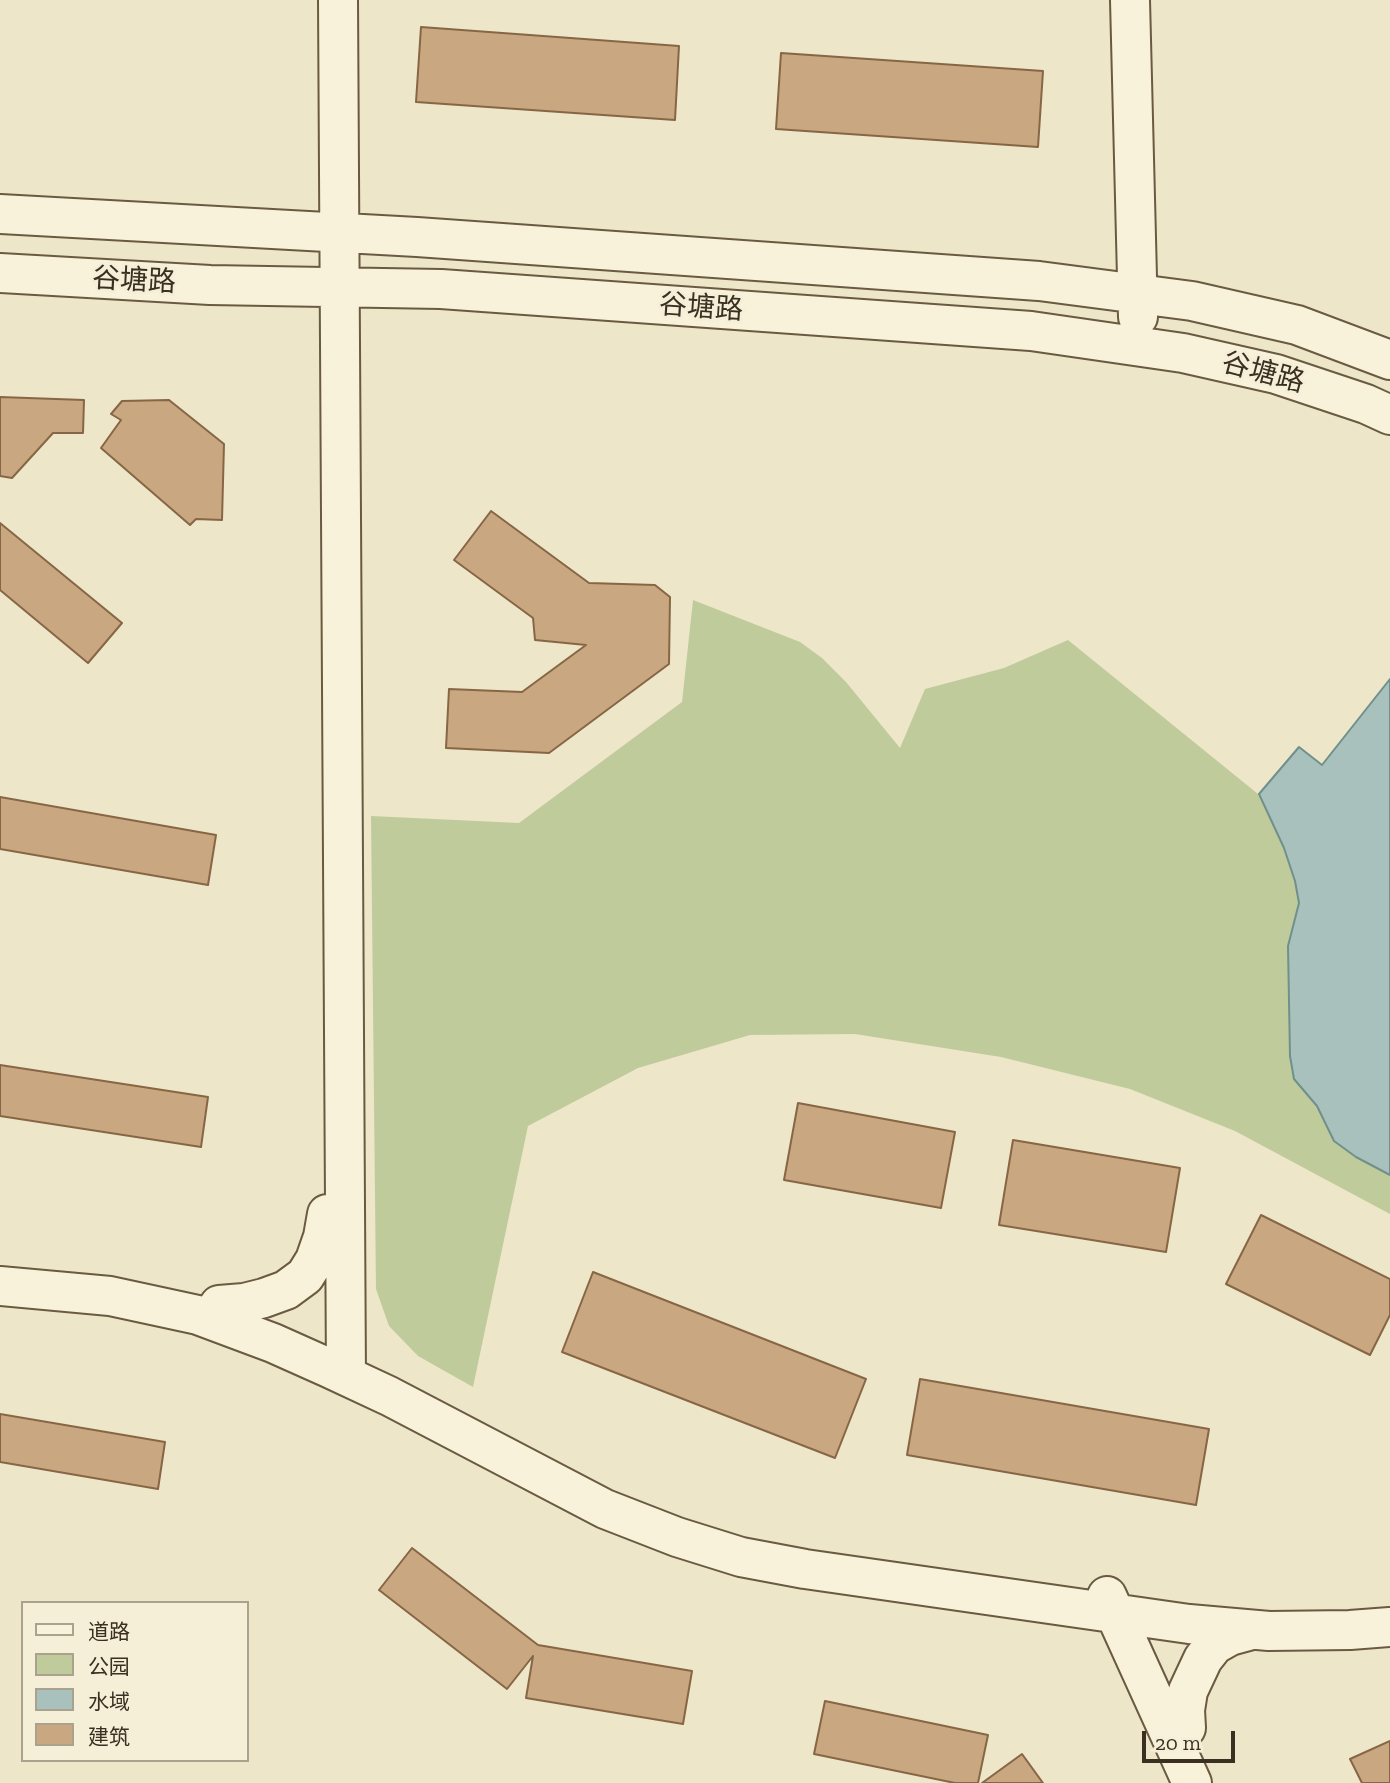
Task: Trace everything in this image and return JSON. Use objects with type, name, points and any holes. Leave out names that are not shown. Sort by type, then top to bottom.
[{"type":"street","points":[[321,0],[330,232],[345,1301],[337,1362]]},
{"type":"street","points":[[330,232],[338,0]]},
{"type":"street","points":[[1113,0],[1130,346]]},
{"type":"street","points":[[1128,293],[1130,0]]},
{"type":"street","name":"谷塘路","points":[[0,214],[330,232],[1039,281],[1192,301],[1297,325],[1390,360]]},
{"type":"street","name":"谷塘路","points":[[0,273],[210,285],[441,289],[1017,330],[1183,353],[1276,374],[1366,404],[1390,415]]},
{"type":"street","points":[[331,287],[327,1214],[337,1362]]},
{"type":"street","points":[[219,1305],[264,1298],[286,1290],[305,1276],[324,1237],[327,1214]]},
{"type":"street","points":[[0,1270],[112,1279],[219,1305],[337,1362],[605,1509],[677,1537],[741,1557],[805,1569],[1051,1604],[1270,1613],[1390,1610]]},
{"type":"street","points":[[0,1286],[110,1296],[198,1315],[274,1343],[396,1381],[612,1493],[682,1520],[745,1539],[1253,1630],[1350,1630],[1390,1627]]},
{"type":"street","points":[[345,1301],[360,1347],[372,1362],[396,1381]]},
{"type":"street","points":[[1051,1604],[1095,1627],[1112,1640],[1144,1678]]},
{"type":"street","points":[[1121,1606],[1144,1678],[1192,1783]]},
{"type":"street","points":[[1121,1606],[1186,1728],[1211,1783]]},
{"type":"street","points":[[1186,1728],[1188,1692],[1203,1659],[1214,1645],[1230,1636],[1253,1630]]},
{"type":"green space","points":[[693,600],[800,642],[822,658],[846,682],[900,748],[925,689],[1004,668],[1068,640],[1258,794],[1299,747],[1322,765],[1390,679],[1390,1214],[1235,1131],[1130,1089],[1001,1057],[855,1034],[750,1035],[638,1068],[528,1126],[473,1387],[418,1356],[389,1326],[376,1289],[371,816],[519,823],[682,702]]},
{"type":"water","points":[[1390,679],[1390,1175],[1356,1157],[1334,1141],[1317,1106],[1294,1079],[1290,1056],[1288,946],[1299,903],[1284,848],[1259,794],[1299,747],[1322,765]]},
{"type":"building","points":[[421,27],[679,46],[675,120],[416,102]]},
{"type":"building","points":[[781,53],[1043,71],[1038,147],[776,129]]},
{"type":"building","points":[[0,397],[84,400],[83,433],[53,433],[12,478],[0,476]]},
{"type":"building","points":[[169,400],[224,444],[222,520],[196,519],[190,525],[101,448],[121,420],[111,414],[122,401]]},
{"type":"building","points":[[491,511],[589,583],[655,585],[670,597],[669,664],[549,753],[446,748],[449,689],[522,692],[586,645],[535,640],[533,618],[454,560]]},
{"type":"building","points":[[0,523],[122,623],[88,663],[0,590]]},
{"type":"building","points":[[0,797],[216,835],[208,885],[0,849]]},
{"type":"building","points":[[0,1065],[208,1097],[201,1147],[0,1116]]},
{"type":"building","points":[[798,1103],[955,1132],[941,1208],[784,1180]]},
{"type":"building","points":[[1013,1140],[1180,1168],[1166,1252],[999,1225]]},
{"type":"building","points":[[1261,1215],[1390,1279],[1390,1315],[1370,1355],[1226,1284]]},
{"type":"building","points":[[593,1272],[866,1379],[835,1458],[562,1352]]},
{"type":"building","points":[[920,1379],[1209,1429],[1196,1505],[907,1455]]},
{"type":"building","points":[[0,1414],[165,1442],[158,1489],[0,1462]]},
{"type":"building","points":[[412,1548],[538,1645],[692,1671],[683,1724],[526,1698],[533,1656],[507,1689],[379,1590]]},
{"type":"building","points":[[825,1701],[988,1735],[978,1783],[955,1783],[814,1754]]},
{"type":"building","points":[[1390,1741],[1390,1783],[1362,1783],[1350,1759]]},
{"type":"building","points":[[1022,1754],[1043,1783],[982,1783]]}]
